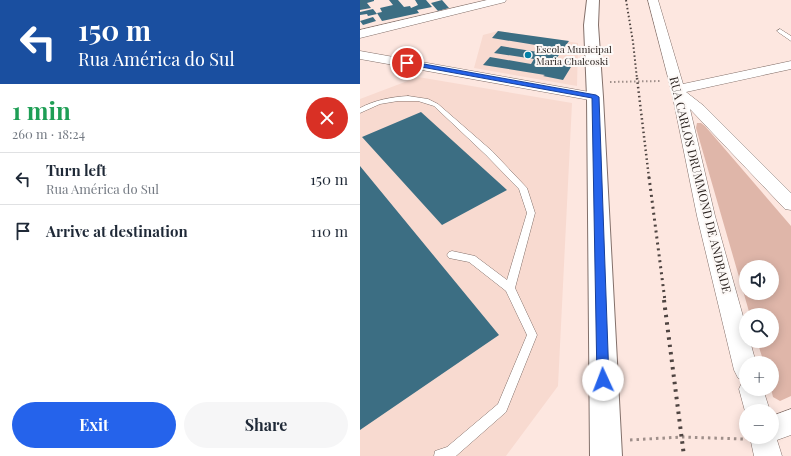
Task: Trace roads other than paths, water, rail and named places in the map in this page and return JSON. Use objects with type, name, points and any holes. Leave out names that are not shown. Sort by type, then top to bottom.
[{"type":"main road","points":[[593,0],[591,25],[601,89],[606,456]]},
{"type":"street","points":[[360,34],[501,0]]},
{"type":"street","name":"RUA CARLOS DRUMMOND DE ANDRADE","points":[[653,0],[677,88],[706,216],[742,356]]},
{"type":"street","points":[[360,54],[601,89]]},
{"type":"street","points":[[677,88],[791,65]]},
{"type":"street","points":[[677,88],[790,201]]},
{"type":"street","points":[[779,432],[791,422]]},
{"type":"lane","points":[[780,31],[791,39]]},
{"type":"lane","points":[[360,111],[368,106],[394,98],[427,100],[436,106],[489,153],[523,188],[530,213],[510,288]]},
{"type":"lane","points":[[440,456],[451,452],[502,408],[532,335],[510,288],[472,259],[452,255]]},
{"type":"railway","points":[[626,0],[637,79]]},
{"type":"railway","points":[[637,78],[649,178]]},
{"type":"railway","points":[[649,177],[665,301]]},
{"type":"railway","points":[[664,300],[684,456]]},
{"type":"place","name":"Escola Municipal Maria Chalcoski","points":[[528,55]]}]
